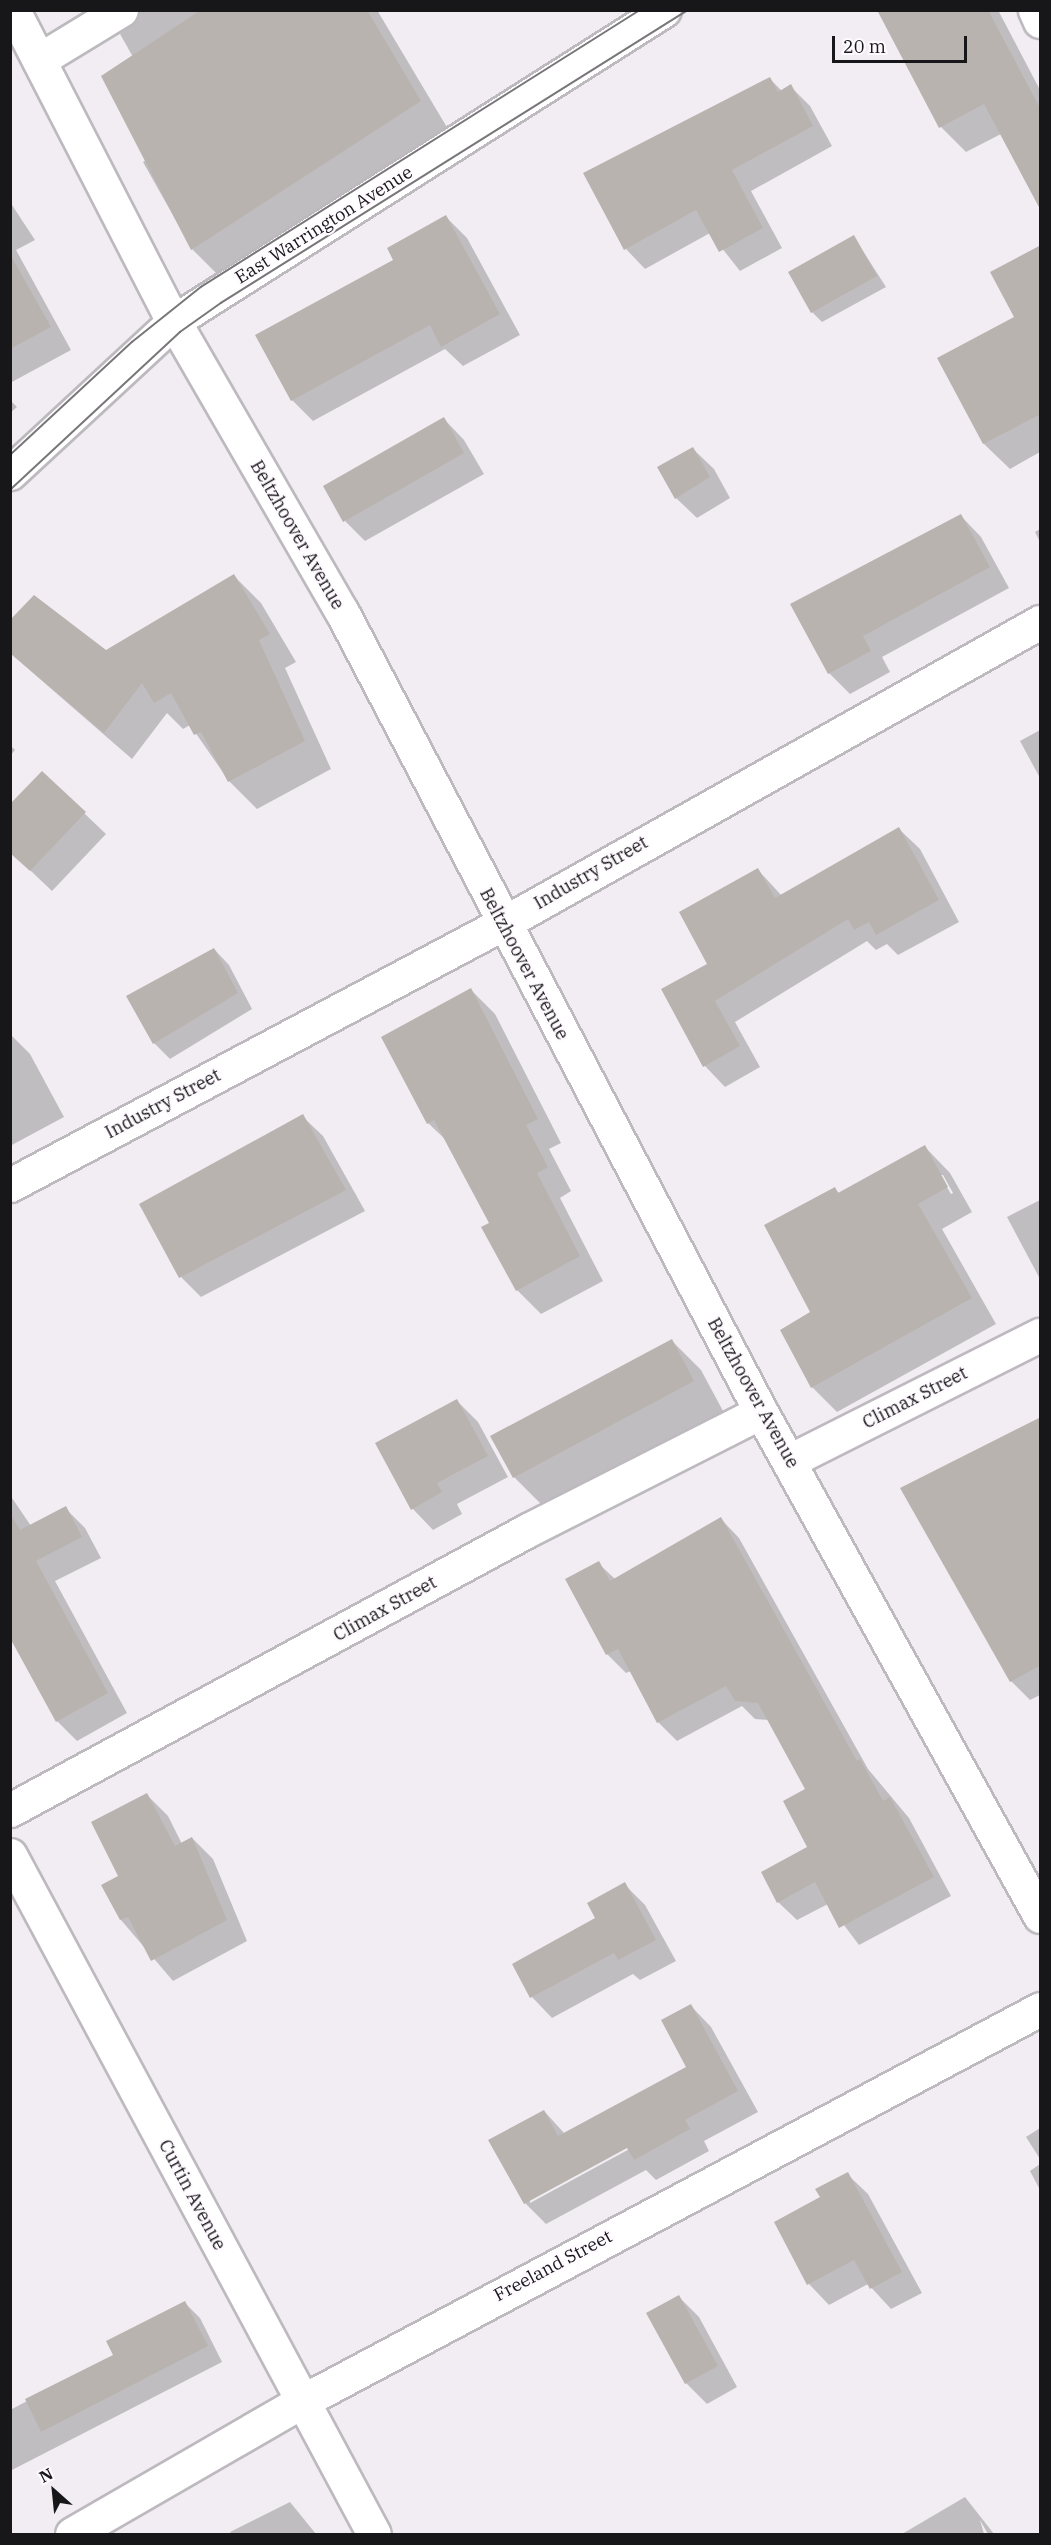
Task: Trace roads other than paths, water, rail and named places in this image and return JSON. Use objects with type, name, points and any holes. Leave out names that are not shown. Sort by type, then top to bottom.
[{"type":"street","name":"Beltzhoover Avenue","points":[[13,10],[174,321],[342,612],[502,924],[761,1412],[1041,1916]]},
{"type":"street","points":[[39,60],[122,10]]},
{"type":"street","name":"East Warrington Avenue","points":[[10,473],[174,321],[664,10]]},
{"type":"street","points":[[1035,10],[1041,21]]},
{"type":"street","name":"Industry Street","points":[[10,1185],[502,924],[1041,622]]},
{"type":"street","name":"Climax Street","points":[[789,1461],[1041,1335]]},
{"type":"street","name":"Climax Street","points":[[10,1810],[528,1530],[761,1412]]},
{"type":"street","name":"Curtin Avenue","points":[[10,1855],[301,2402],[375,2535]]},
{"type":"street","name":"Freeland Street","points":[[72,2535],[301,2402],[1041,2009]]},
{"type":"tram line","points":[[10,455],[132,342],[201,287],[640,10]]},
{"type":"tram line","points":[[10,490],[180,332],[221,303],[688,10]]}]
